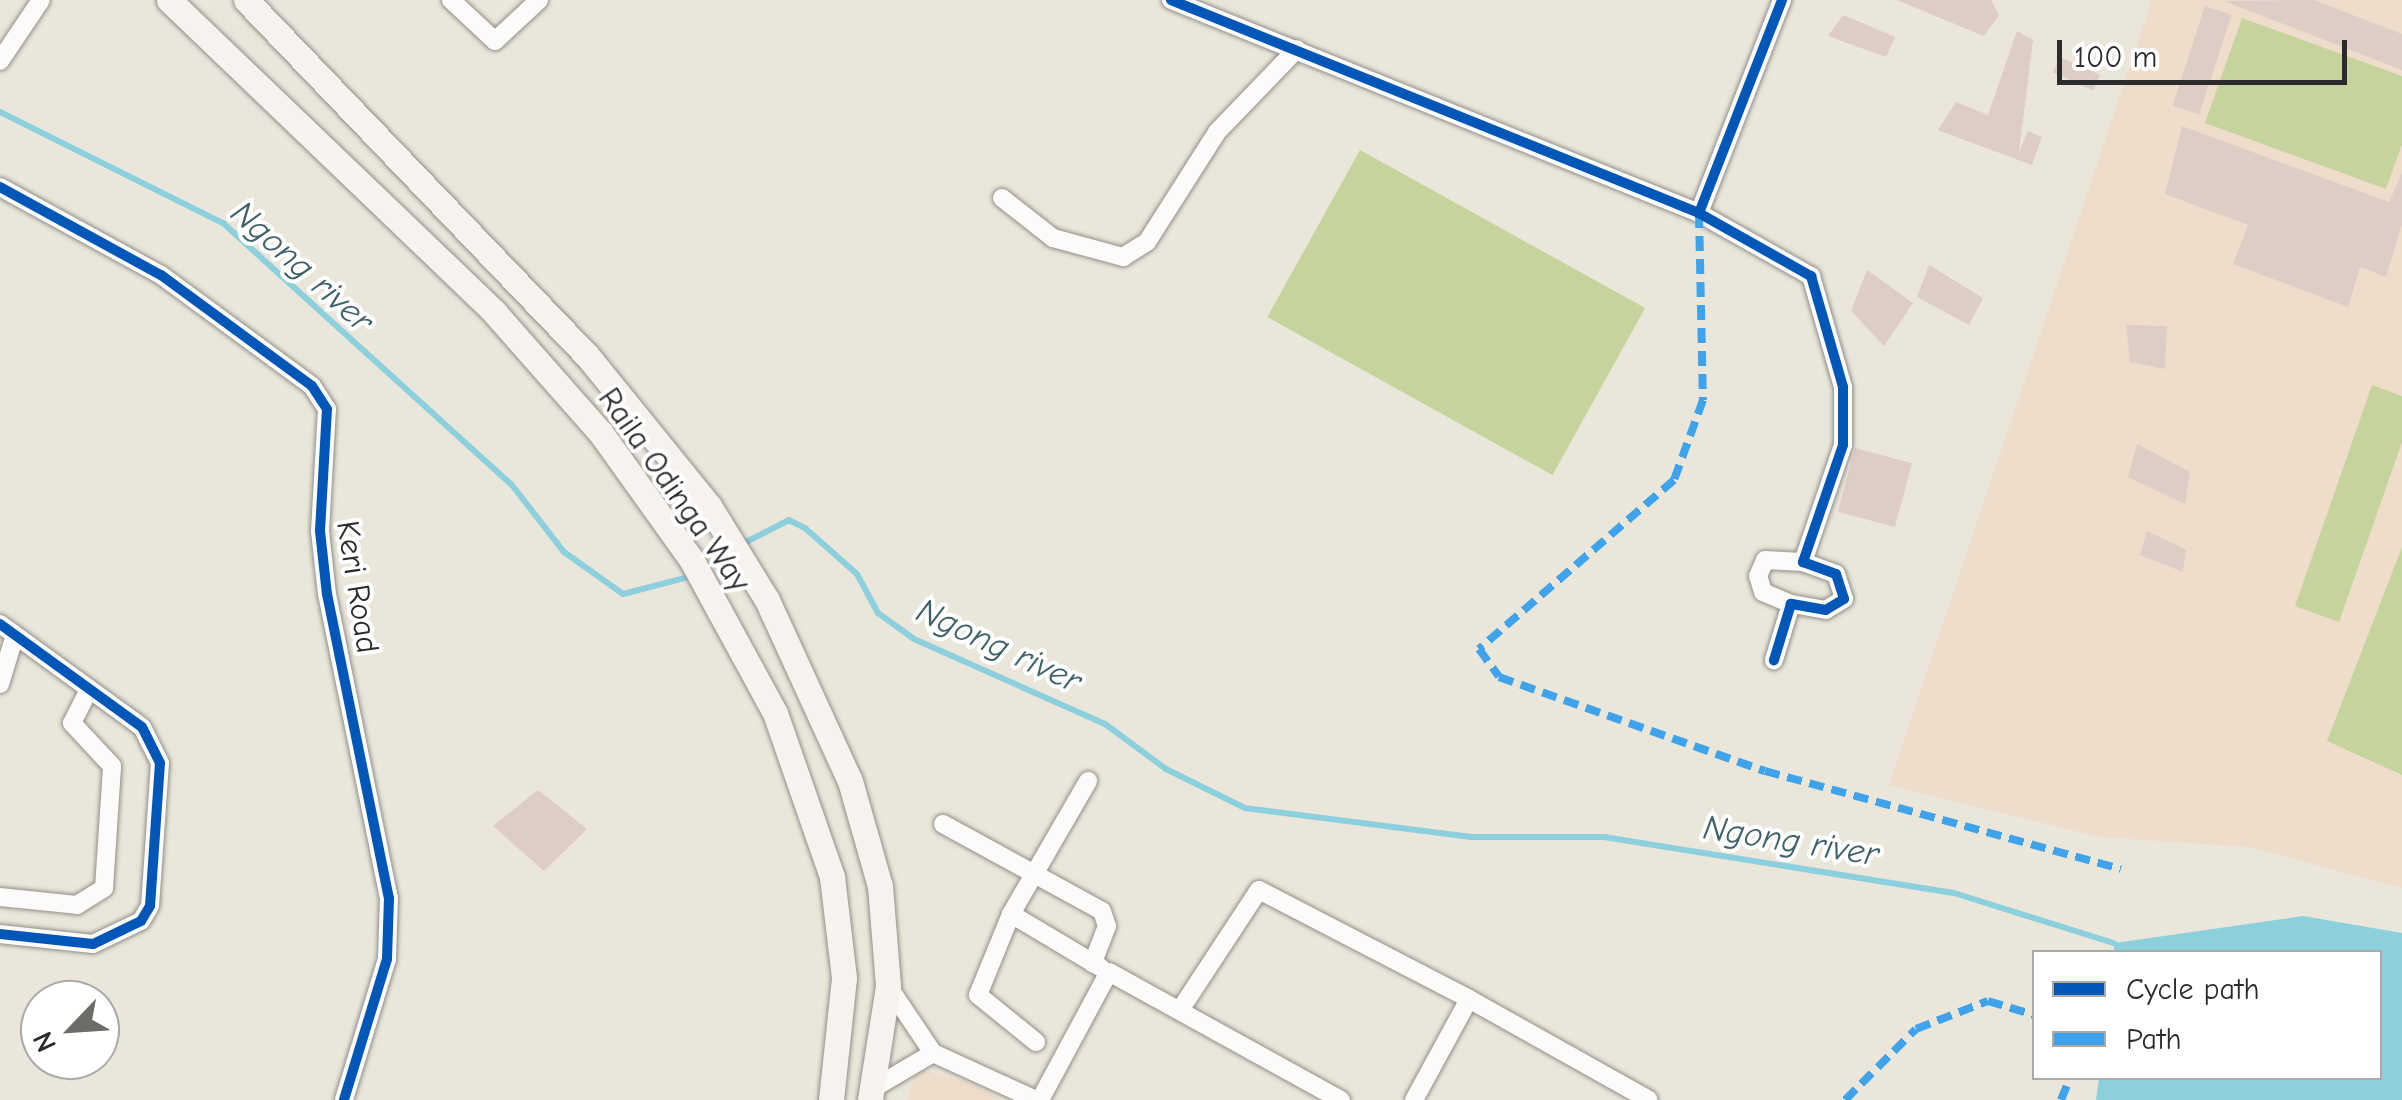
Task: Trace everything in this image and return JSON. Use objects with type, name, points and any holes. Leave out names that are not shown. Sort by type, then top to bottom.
[{"type":"main road","name":"Raila Odinga Way","points":[[169,0],[370,193],[600,432],[690,560],[776,713],[832,877],[844,978],[830,1100]]},
{"type":"main road","name":"Raila Odinga Way","points":[[246,0],[590,360],[729,537],[850,781],[880,886],[888,986],[871,1094]]},
{"type":"main road","points":[[370,193],[398,161]]},
{"type":"street","points":[[0,61],[40,0]]},
{"type":"street","points":[[451,0],[495,41],[539,0]]},
{"type":"street","points":[[1172,0],[1699,213],[1792,260],[1823,295],[1843,388],[1843,445],[1804,562]]},
{"type":"street","points":[[1699,213],[1782,0]]},
{"type":"street","points":[[1002,198],[1053,238],[1124,257],[1147,242],[1217,132],[1296,49]]},
{"type":"street","name":"Keri Road","points":[[0,187],[161,275],[312,386],[327,408],[325,577],[390,898],[386,960],[344,1100]]},
{"type":"street","points":[[1765,560],[1804,562],[1836,574],[1844,599],[1826,610],[1792,604],[1763,592],[1758,576],[1765,560]]},
{"type":"street","points":[[1774,660],[1792,604]]},
{"type":"street","points":[[0,684],[7,630],[89,689],[159,750],[150,906],[129,930],[93,944],[0,934]]},
{"type":"street","points":[[0,897],[77,905],[104,888],[112,766],[72,723],[89,689]]},
{"type":"street","points":[[1036,1042],[978,995],[1011,914],[1088,781]]},
{"type":"street","points":[[888,986],[933,1052],[1038,1100],[1101,968],[1107,926],[1102,911],[944,824]]},
{"type":"street","points":[[1182,1007],[1259,890],[1470,999],[1649,1100]]},
{"type":"street","points":[[1011,914],[1341,1100]]},
{"type":"street","points":[[1414,1100],[1470,999]]},
{"type":"street","points":[[871,1094],[933,1052]]},
{"type":"shaded area","points":[[2152,0],[2402,0],[2402,888],[2248,847],[2100,837],[1889,785]]},
{"type":"shaded area","points":[[917,1069],[968,1082],[1001,1100],[908,1100]]},
{"type":"green space","points":[[2242,18],[2402,76],[2402,144],[2386,189],[2205,123]]},
{"type":"green space","points":[[1360,150],[1645,308],[1553,475],[1267,317]]},
{"type":"green space","points":[[2372,385],[2402,396],[2402,442],[2339,622],[2295,606]]},
{"type":"green space","points":[[2402,547],[2402,775],[2327,741]]},
{"type":"water","points":[[2303,916],[2402,933],[2402,1100],[2096,1100],[2099,1080],[2382,1080],[2382,950],[2113,950],[2115,943]]},
{"type":"building","points":[[1897,0],[1991,0],[1999,15],[1984,36]]},
{"type":"building","points":[[2314,0],[2402,34],[2402,70],[2224,1]]},
{"type":"building","points":[[2205,6],[2232,15],[2199,115],[2173,106]]},
{"type":"building","points":[[1843,15],[1895,37],[1886,57],[1828,36]]},
{"type":"building","points":[[2017,31],[2033,40],[2019,152],[2028,131],[2042,137],[2032,165],[1938,130],[1956,102],[1988,115]]},
{"type":"building","points":[[2060,57],[2100,75],[2093,90],[2053,73]]},
{"type":"building","points":[[2182,126],[2389,202],[2402,173],[2402,224],[2386,277],[2360,267],[2348,307],[2233,264],[2248,225],[2165,194]]},
{"type":"building","points":[[1929,265],[1983,298],[1969,325],[1917,297]]},
{"type":"building","points":[[1867,270],[1913,303],[1884,346],[1851,311]]},
{"type":"building","points":[[2126,325],[2167,326],[2165,369],[2130,362]]},
{"type":"building","points":[[2137,444],[2190,472],[2185,504],[2128,477]]},
{"type":"building","points":[[1855,448],[1912,463],[1895,527],[1838,512]]},
{"type":"building","points":[[2147,531],[2186,550],[2183,572],[2140,555]]},
{"type":"building","points":[[538,790],[587,829],[544,871],[493,826]]},
{"type":"waterway","name":"Ngong river","points":[[0,112],[223,223],[512,485],[564,552],[623,594],[692,576]]},
{"type":"waterway","name":"Ngong river","points":[[740,545],[789,520],[805,528],[857,574],[878,613],[914,639],[1105,724],[1166,769],[1245,808],[1471,837],[1604,837],[1954,893],[2114,943]]},
{"type":"waterway","name":"Ngong river","points":[[702,569],[729,551]]},
{"type":"marked path","points":[[1699,213],[1703,400],[1674,480],[1479,649],[1499,677],[1765,771],[2121,869]]},
{"type":"marked path","points":[[1845,1100],[1916,1029],[1988,1001],[2032,1014]]},
{"type":"marked path","points":[[2061,1100],[2069,1080]]},
{"type":"cycle path","points":[[1171,0],[1699,213],[1782,0]]},
{"type":"cycle path","points":[[0,187],[161,275],[312,386],[327,409],[320,531],[327,594],[389,898],[387,959],[344,1100]]},
{"type":"cycle path","points":[[1699,213],[1811,276],[1843,387],[1843,445],[1803,562],[1836,574],[1844,599],[1826,610],[1791,604],[1774,660]]},
{"type":"cycle path","points":[[0,624],[142,727],[160,763],[150,906],[141,921],[93,944],[0,934]]}]
